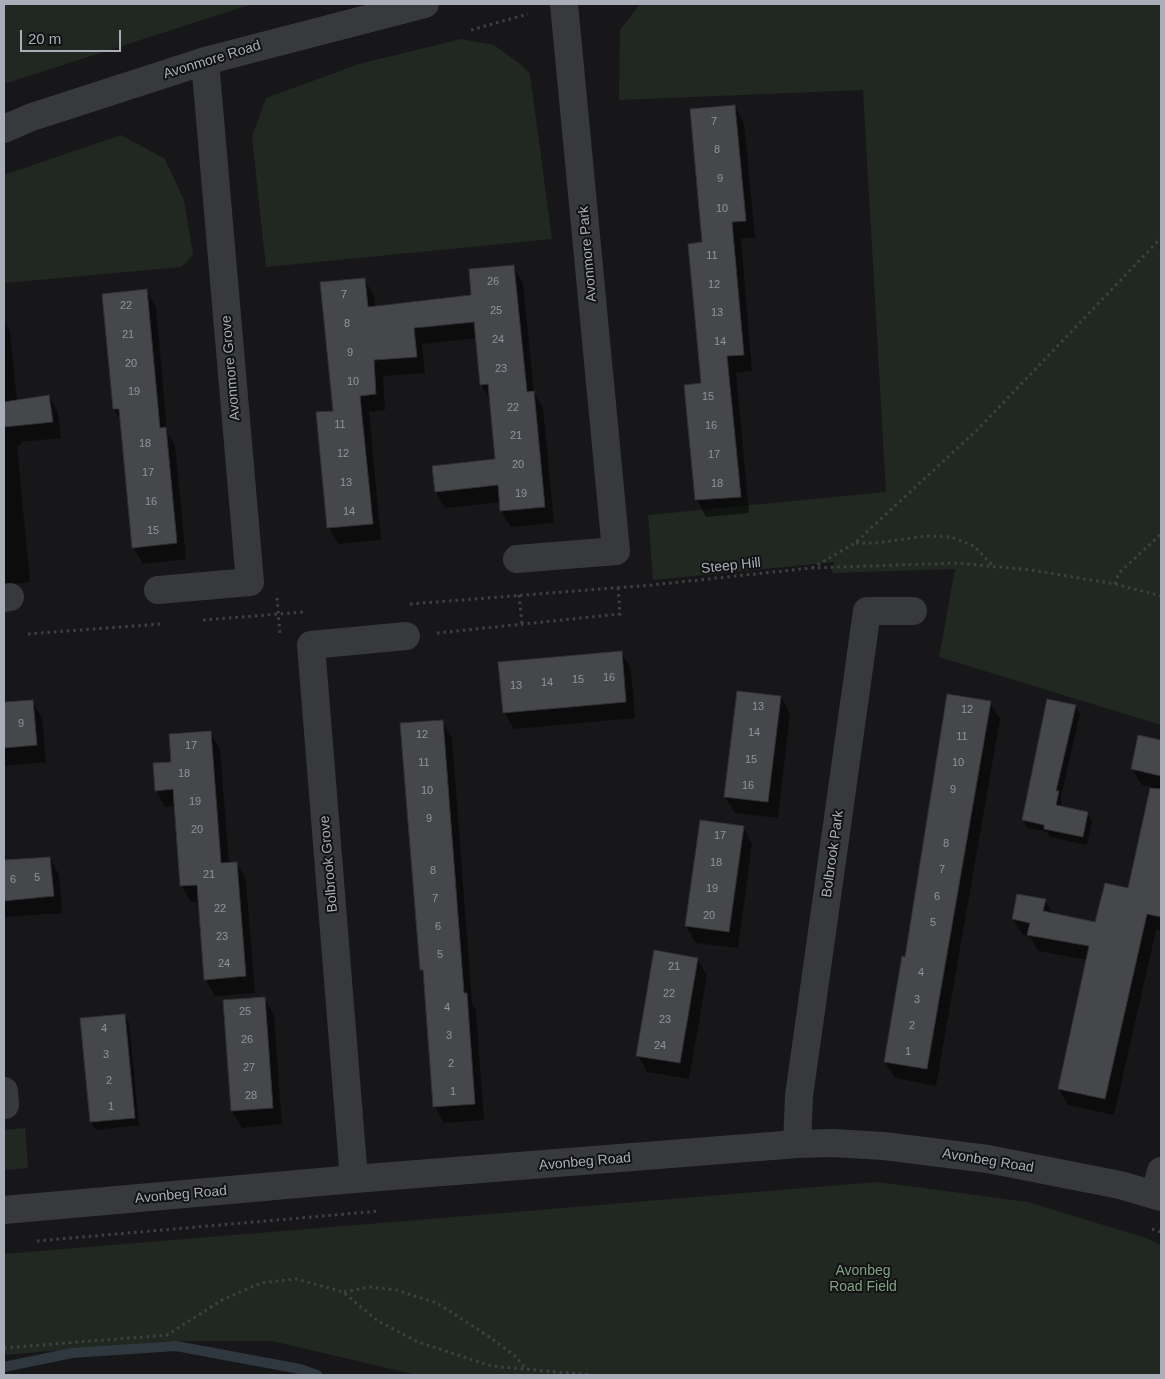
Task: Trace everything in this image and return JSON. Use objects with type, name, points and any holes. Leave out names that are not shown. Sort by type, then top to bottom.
[{"type":"street","name":"Avonmore Road","points":[[4,129],[32,117],[204,61],[425,4]]},
{"type":"street","name":"Avonmore Park","points":[[516,559],[616,551],[564,4]]},
{"type":"street","name":"Avonmore Grove","points":[[158,590],[250,582],[204,61]]},
{"type":"street","name":"Bolbrook Park","points":[[797,1144],[799,1096],[867,611],[913,611]]},
{"type":"street","name":"Bolbrook Grove","points":[[354,1179],[311,645],[406,636]]},
{"type":"street","name":"Avonbeg Road","points":[[4,1210],[354,1179],[797,1144],[884,1146],[988,1158],[1120,1184],[1159,1188]]},
{"type":"path","points":[[471,30],[528,14]]},
{"type":"path","points":[[811,568],[855,543],[977,430],[1161,238]]},
{"type":"path","points":[[1114,584],[1119,573],[1161,534]]},
{"type":"path","points":[[855,543],[876,543],[926,536],[951,537],[974,546],[992,565]]},
{"type":"path","name":"Steep Hill","points":[[652,585],[811,568],[948,563],[992,565],[1114,584],[1161,596]]},
{"type":"path","points":[[406,636],[620,614],[618,587]]},
{"type":"path","points":[[277,595],[281,642]]},
{"type":"path","points":[[519,595],[522,624]]},
{"type":"path","points":[[33,1242],[327,1217],[386,1210]]},
{"type":"path","points":[[1144,1226],[1161,1232]]},
{"type":"path","points":[[4,1348],[167,1335],[222,1300],[261,1283],[296,1279],[343,1292],[378,1321],[418,1342],[491,1366],[591,1375]]},
{"type":"path","points":[[343,1292],[369,1287],[387,1289],[437,1303],[491,1338],[515,1356],[526,1369]]},
{"type":"green space","points":[[4,4],[252,4],[4,84]]},
{"type":"green space","points":[[640,4],[1161,4],[1161,725],[939,657],[955,569],[832,573],[834,562],[653,580],[648,515],[886,492],[863,90],[619,100],[620,30]]},
{"type":"green space","points":[[461,39],[494,45],[519,63],[530,74],[552,239],[266,267],[252,137],[266,98],[359,64]]},
{"type":"green space","points":[[121,135],[165,159],[184,200],[193,254],[189,260],[181,267],[4,283],[4,175]]},
{"type":"green space","points":[[25,1128],[28,1168],[4,1170],[4,1130]]},
{"type":"green space","name":"Avonbeg Road Field","points":[[878,1182],[1028,1202],[1146,1238],[1161,1245],[1161,1375],[417,1375],[272,1341],[168,1341],[4,1355],[4,1254]]},
{"type":"building","points":[[735,105],[746,221],[732,222],[744,355],[727,356],[741,497],[695,500],[684,385],[701,383],[688,244],[702,242],[690,109]]},
{"type":"building","points":[[514,265],[527,392],[534,391],[545,507],[500,511],[498,485],[435,492],[432,466],[495,459],[488,384],[480,385],[474,322],[414,328],[417,357],[374,360],[376,394],[360,396],[373,524],[327,528],[316,412],[333,411],[320,282],[365,278],[368,307],[471,295],[469,269]]},
{"type":"building","points":[[147,289],[160,428],[166,427],[177,543],[132,548],[119,409],[113,409],[102,294]]},
{"type":"building","points":[[49,395],[53,422],[4,427],[4,402]]},
{"type":"building","points":[[622,651],[626,702],[503,713],[498,662]]},
{"type":"building","points":[[737,691],[781,696],[768,802],[724,797]]},
{"type":"building","points":[[947,694],[991,701],[927,1069],[884,1062],[902,956],[905,957]]},
{"type":"building","points":[[1047,699],[1076,705],[1056,791],[1059,791],[1056,805],[1088,812],[1083,837],[1044,829],[1044,825],[1022,820]]},
{"type":"building","points":[[33,700],[37,745],[4,748],[4,702]]},
{"type":"building","points":[[443,720],[464,993],[467,993],[475,1104],[433,1107],[423,970],[420,970],[400,723]]},
{"type":"building","points":[[211,731],[221,863],[237,862],[246,976],[204,980],[197,885],[180,886],[173,789],[155,791],[153,763],[171,762],[169,734]]},
{"type":"building","points":[[1138,735],[1161,740],[1161,776],[1131,769]]},
{"type":"building","points":[[1150,788],[1161,789],[1161,917],[1147,914],[1105,1099],[1058,1089],[1089,946],[1027,935],[1030,923],[1012,919],[1017,894],[1046,899],[1043,911],[1095,922],[1105,883],[1128,888]]},
{"type":"building","points":[[700,820],[744,826],[729,932],[685,926]]},
{"type":"building","points":[[50,857],[54,896],[4,901],[4,860]]},
{"type":"building","points":[[654,950],[698,958],[680,1063],[636,1056]]},
{"type":"building","points":[[265,997],[273,1108],[231,1111],[223,1000]]},
{"type":"building","points":[[125,1014],[135,1118],[90,1122],[80,1018]]},
{"type":"waterway","points":[[4,1367],[72,1353],[176,1346],[300,1369],[317,1375]]}]
